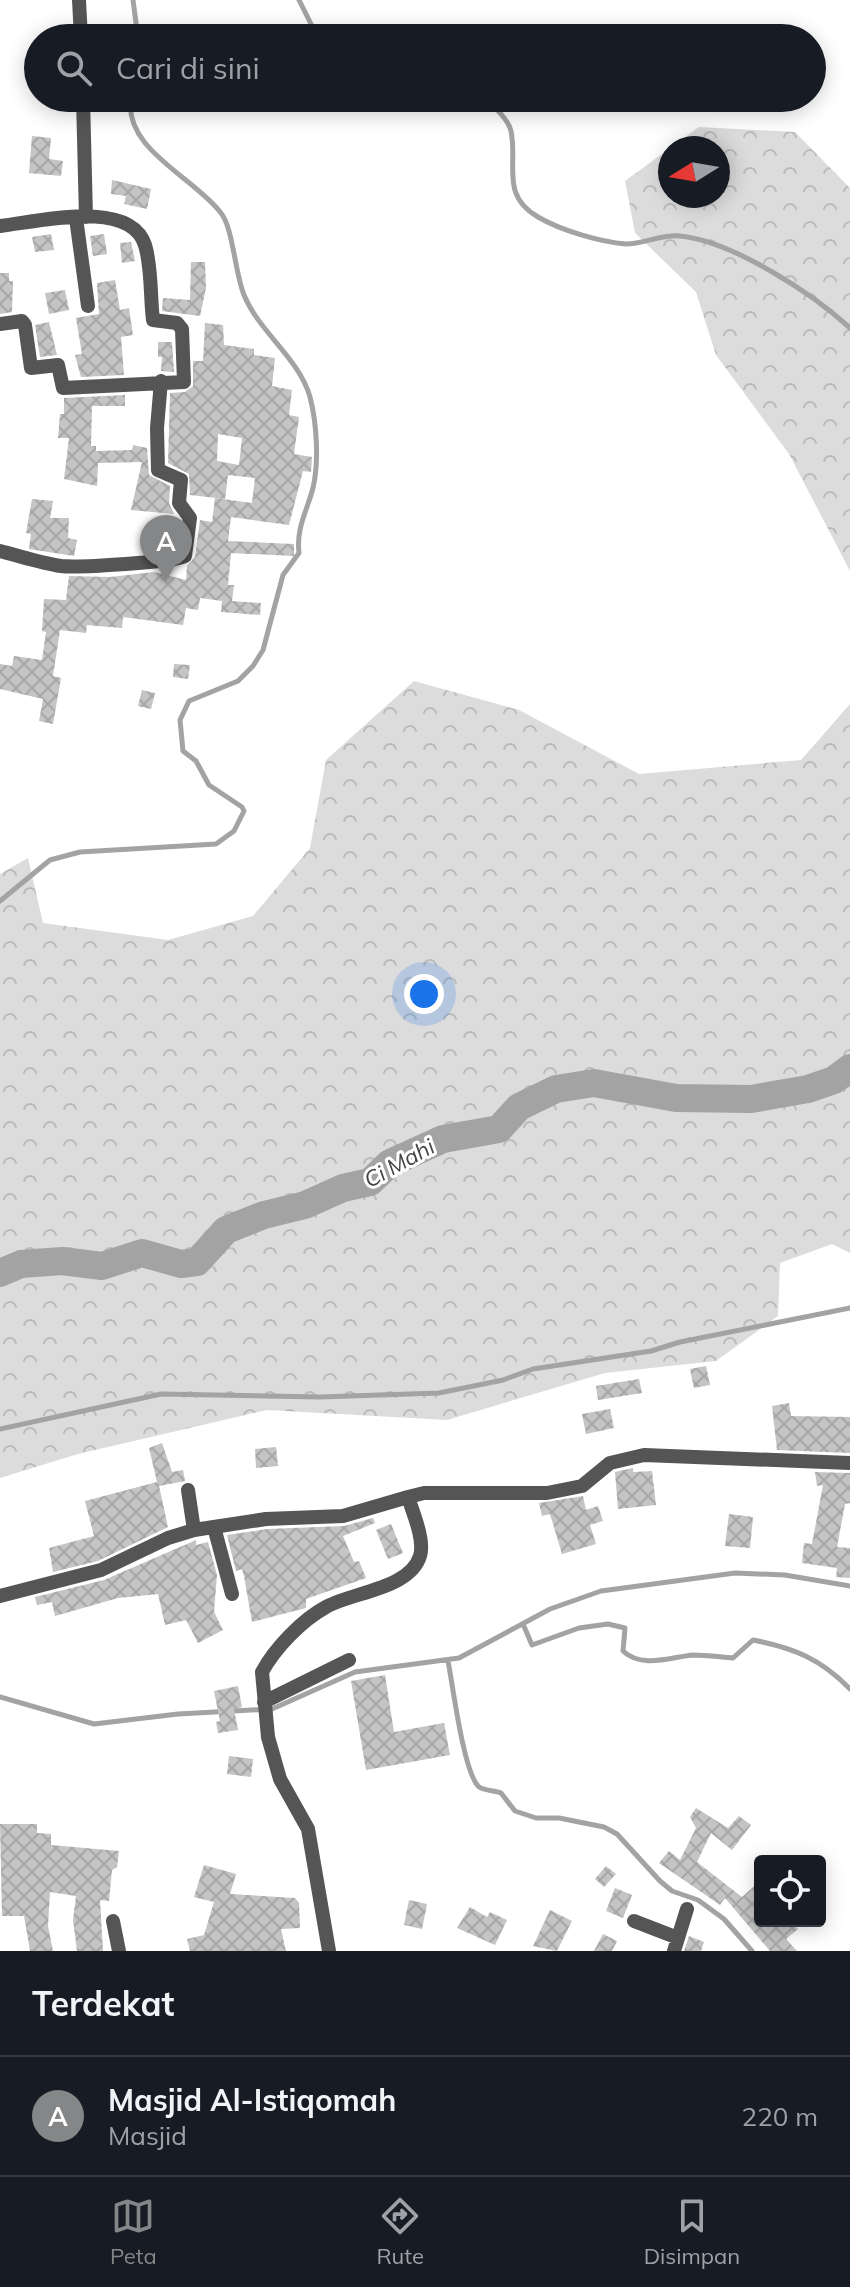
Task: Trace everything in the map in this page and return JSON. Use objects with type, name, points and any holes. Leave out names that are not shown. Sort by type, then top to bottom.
[{"type":"street","points":[[79,0],[80,24]]},
{"type":"street","points":[[83,112],[81,217],[88,306]]},
{"type":"street","points":[[0,226],[81,217],[119,218],[129,223],[138,231],[147,254],[153,320],[177,323],[182,329],[184,382],[63,388],[58,365],[31,368],[22,321],[0,324]]},
{"type":"street","points":[[0,551],[64,566],[127,561],[161,563],[185,556],[190,518],[179,503],[181,480],[158,470],[157,428],[161,381]]},
{"type":"street","points":[[0,1596],[101,1570],[168,1538],[194,1530],[266,1519],[331,1518],[424,1493],[547,1493],[582,1486],[610,1463],[644,1455],[850,1463]]},
{"type":"street","points":[[188,1490],[194,1530]]},
{"type":"street","points":[[329,1951],[308,1829],[276,1770],[262,1672],[305,1621],[325,1607],[398,1579],[417,1565],[422,1552],[408,1497]]},
{"type":"street","points":[[214,1527],[232,1594]]},
{"type":"street","points":[[264,1702],[349,1660]]},
{"type":"street","points":[[634,1921],[676,1945],[687,1909]]},
{"type":"street","points":[[113,1921],[119,1951]]},
{"type":"green space","points":[[699,127],[795,132],[850,188],[850,571],[789,454],[716,355],[696,292],[635,233],[625,181],[658,157],[658,208],[730,208],[730,136],[687,136]]},
{"type":"green space","points":[[414,681],[519,710],[639,774],[801,760],[850,704],[850,1253],[832,1244],[780,1263],[778,1316],[716,1361],[605,1373],[447,1420],[267,1410],[78,1454],[0,1478],[0,874],[28,858],[43,923],[168,940],[253,916],[310,848],[326,760]]},
{"type":"building","points":[[32,136],[51,138],[49,159],[63,161],[61,176],[29,173]]},
{"type":"building","points":[[112,180],[151,189],[147,209],[124,204],[126,196],[111,194]]},
{"type":"building","points":[[51,234],[54,250],[35,252],[32,237]]},
{"type":"building","points":[[104,234],[107,254],[93,256],[90,236]]},
{"type":"building","points":[[131,242],[135,261],[122,263],[120,243]]},
{"type":"building","points":[[191,262],[205,262],[206,288],[200,316],[162,311],[163,298],[190,300]]},
{"type":"building","points":[[0,273],[9,273],[9,281],[13,281],[12,312],[0,314]]},
{"type":"building","points":[[115,280],[120,310],[129,308],[133,335],[121,337],[124,375],[81,377],[75,355],[82,354],[76,318],[99,314],[97,283]]},
{"type":"building","points":[[65,290],[69,310],[49,314],[45,293]]},
{"type":"building","points":[[49,322],[57,355],[40,357],[35,325]]},
{"type":"building","points":[[205,323],[223,325],[224,345],[254,349],[254,355],[275,358],[272,386],[292,390],[289,415],[299,417],[294,454],[312,457],[311,472],[303,471],[289,525],[231,517],[228,541],[294,544],[294,556],[231,553],[228,585],[234,585],[232,601],[261,603],[260,615],[221,612],[222,601],[200,598],[198,610],[186,608],[183,625],[123,617],[122,628],[87,625],[86,633],[60,630],[53,676],[61,678],[53,724],[39,721],[43,699],[0,689],[0,664],[12,666],[14,656],[42,660],[46,632],[42,631],[44,599],[66,600],[69,576],[110,577],[154,572],[186,580],[187,566],[195,557],[200,520],[212,522],[215,498],[252,503],[255,478],[228,475],[225,499],[190,495],[189,474],[168,463],[170,393],[185,392],[193,386],[193,361],[203,361]],"holes":[[[218,434],[242,438],[239,465],[217,461]]]},
{"type":"building","points":[[158,342],[172,342],[174,372],[161,371],[162,357],[158,357]]},
{"type":"building","points":[[125,395],[125,406],[92,406],[91,446],[96,446],[96,451],[132,450],[133,445],[147,448],[149,475],[170,486],[169,503],[174,514],[131,510],[142,462],[98,463],[97,486],[64,479],[69,438],[58,438],[64,398]]},
{"type":"building","points":[[32,499],[53,501],[50,518],[69,518],[68,538],[77,540],[74,556],[29,549],[31,534],[26,533]]},
{"type":"building","points":[[174,664],[190,665],[188,679],[173,677]]},
{"type":"building","points":[[142,690],[155,693],[151,709],[138,706]]},
{"type":"building","points":[[706,1366],[710,1385],[694,1388],[690,1369]]},
{"type":"building","points":[[639,1379],[642,1393],[598,1400],[596,1386]]},
{"type":"building","points":[[789,1403],[791,1416],[850,1417],[850,1453],[777,1450],[772,1406]]},
{"type":"building","points":[[610,1409],[614,1428],[586,1434],[582,1414]]},
{"type":"building","points":[[162,1443],[172,1472],[183,1470],[185,1481],[159,1486],[168,1527],[98,1561],[53,1572],[49,1548],[94,1536],[85,1501],[157,1482],[149,1448]]},
{"type":"building","points":[[276,1447],[278,1466],[256,1468],[255,1449]]},
{"type":"building","points":[[633,1468],[633,1472],[652,1471],[656,1505],[618,1509],[615,1472]]},
{"type":"building","points":[[815,1472],[850,1473],[850,1503],[845,1504],[837,1547],[850,1548],[850,1578],[836,1577],[837,1568],[802,1563],[804,1543],[812,1544],[823,1485],[817,1486]]},
{"type":"building","points":[[583,1496],[586,1510],[598,1506],[603,1521],[590,1525],[596,1544],[562,1554],[550,1514],[542,1516],[539,1503]]},
{"type":"building","points":[[729,1514],[753,1517],[750,1548],[725,1546]]},
{"type":"building","points":[[373,1518],[375,1523],[343,1536],[354,1562],[359,1561],[366,1578],[306,1599],[306,1608],[252,1622],[242,1569],[236,1571],[227,1535],[267,1529],[344,1526]]},
{"type":"building","points":[[391,1524],[403,1553],[388,1559],[376,1530]]},
{"type":"building","points":[[196,1540],[196,1545],[208,1542],[217,1575],[214,1612],[223,1630],[198,1643],[186,1620],[165,1625],[158,1594],[118,1598],[55,1616],[52,1602],[37,1605],[35,1597],[104,1580]]},
{"type":"building","points":[[385,1675],[394,1732],[444,1723],[450,1755],[366,1770],[351,1681]]},
{"type":"building","points":[[238,1686],[242,1707],[234,1709],[238,1730],[218,1733],[216,1722],[220,1721],[214,1691]]},
{"type":"building","points":[[229,1756],[253,1759],[251,1777],[227,1774]]},
{"type":"building","points":[[696,1808],[728,1828],[739,1816],[751,1825],[732,1850],[711,1833],[697,1862],[742,1897],[754,1886],[754,1927],[796,1927],[798,1929],[786,1939],[797,1951],[770,1951],[725,1898],[720,1905],[659,1863],[669,1851],[680,1860],[696,1828],[690,1817]]},
{"type":"building","points":[[0,1824],[37,1824],[37,1833],[51,1834],[51,1845],[119,1851],[117,1867],[112,1870],[109,1901],[100,1900],[103,1951],[77,1951],[73,1920],[76,1896],[50,1892],[48,1926],[53,1951],[30,1951],[24,1916],[2,1916]]},
{"type":"building","points":[[204,1865],[236,1874],[230,1894],[295,1898],[299,1903],[300,1928],[281,1929],[286,1951],[190,1951],[187,1939],[204,1935],[214,1902],[194,1897]]},
{"type":"building","points":[[606,1866],[616,1874],[604,1887],[595,1879]]},
{"type":"building","points":[[615,1888],[632,1895],[623,1918],[606,1911]]},
{"type":"building","points":[[409,1900],[427,1904],[422,1929],[404,1925]]},
{"type":"building","points":[[470,1907],[487,1917],[490,1912],[507,1920],[495,1945],[457,1928]]},
{"type":"building","points":[[550,1910],[572,1921],[557,1951],[533,1946]]},
{"type":"building","points":[[603,1934],[617,1941],[612,1951],[594,1951]]},
{"type":"building","points":[[689,1936],[704,1942],[701,1951],[684,1951]]},
{"type":"waterway","points":[[133,0],[136,24]]},
{"type":"waterway","points":[[299,0],[311,24]]},
{"type":"waterway","points":[[0,901],[50,860],[80,852],[216,844],[234,831],[244,811],[209,785],[196,761],[183,751],[180,720],[189,701],[238,681],[263,650],[283,575],[299,553],[301,528],[315,478],[316,431],[310,397],[297,370],[259,321],[244,295],[225,220],[209,200],[149,147],[138,132],[131,112]]},
{"type":"waterway","points":[[499,112],[511,131],[515,189],[526,208],[538,217],[569,231],[616,243],[633,244],[666,236],[701,240],[747,258],[770,271],[815,300],[850,328]]},
{"type":"waterway","name":"Ci Mahi","points":[[0,1273],[21,1264],[62,1261],[102,1266],[142,1253],[181,1264],[197,1262],[226,1230],[264,1215],[305,1205],[343,1188],[370,1182],[390,1163],[443,1139],[499,1129],[519,1107],[556,1089],[594,1083],[676,1098],[751,1099],[808,1089],[834,1080],[850,1068]]},
{"type":"waterway","points":[[0,1429],[161,1394],[320,1397],[439,1393],[503,1380],[533,1369],[651,1351],[680,1342],[850,1308]]},
{"type":"waterway","points":[[0,1697],[94,1724],[178,1714],[272,1709],[355,1672],[459,1658],[550,1609],[601,1591],[735,1573],[785,1575],[850,1586]]},
{"type":"waterway","points":[[523,1624],[532,1645],[579,1628],[608,1624],[625,1628],[623,1651],[639,1660],[648,1661],[693,1655],[733,1658],[753,1640],[806,1656],[850,1689]]},
{"type":"waterway","points":[[448,1661],[463,1746],[478,1786],[501,1793],[515,1811],[536,1818],[559,1818],[604,1827],[617,1834],[660,1881],[672,1891],[698,1900],[724,1919],[752,1951]]},
{"type":"place","name":"Masjid Al-Istiqomah","points":[[166,581]]}]
